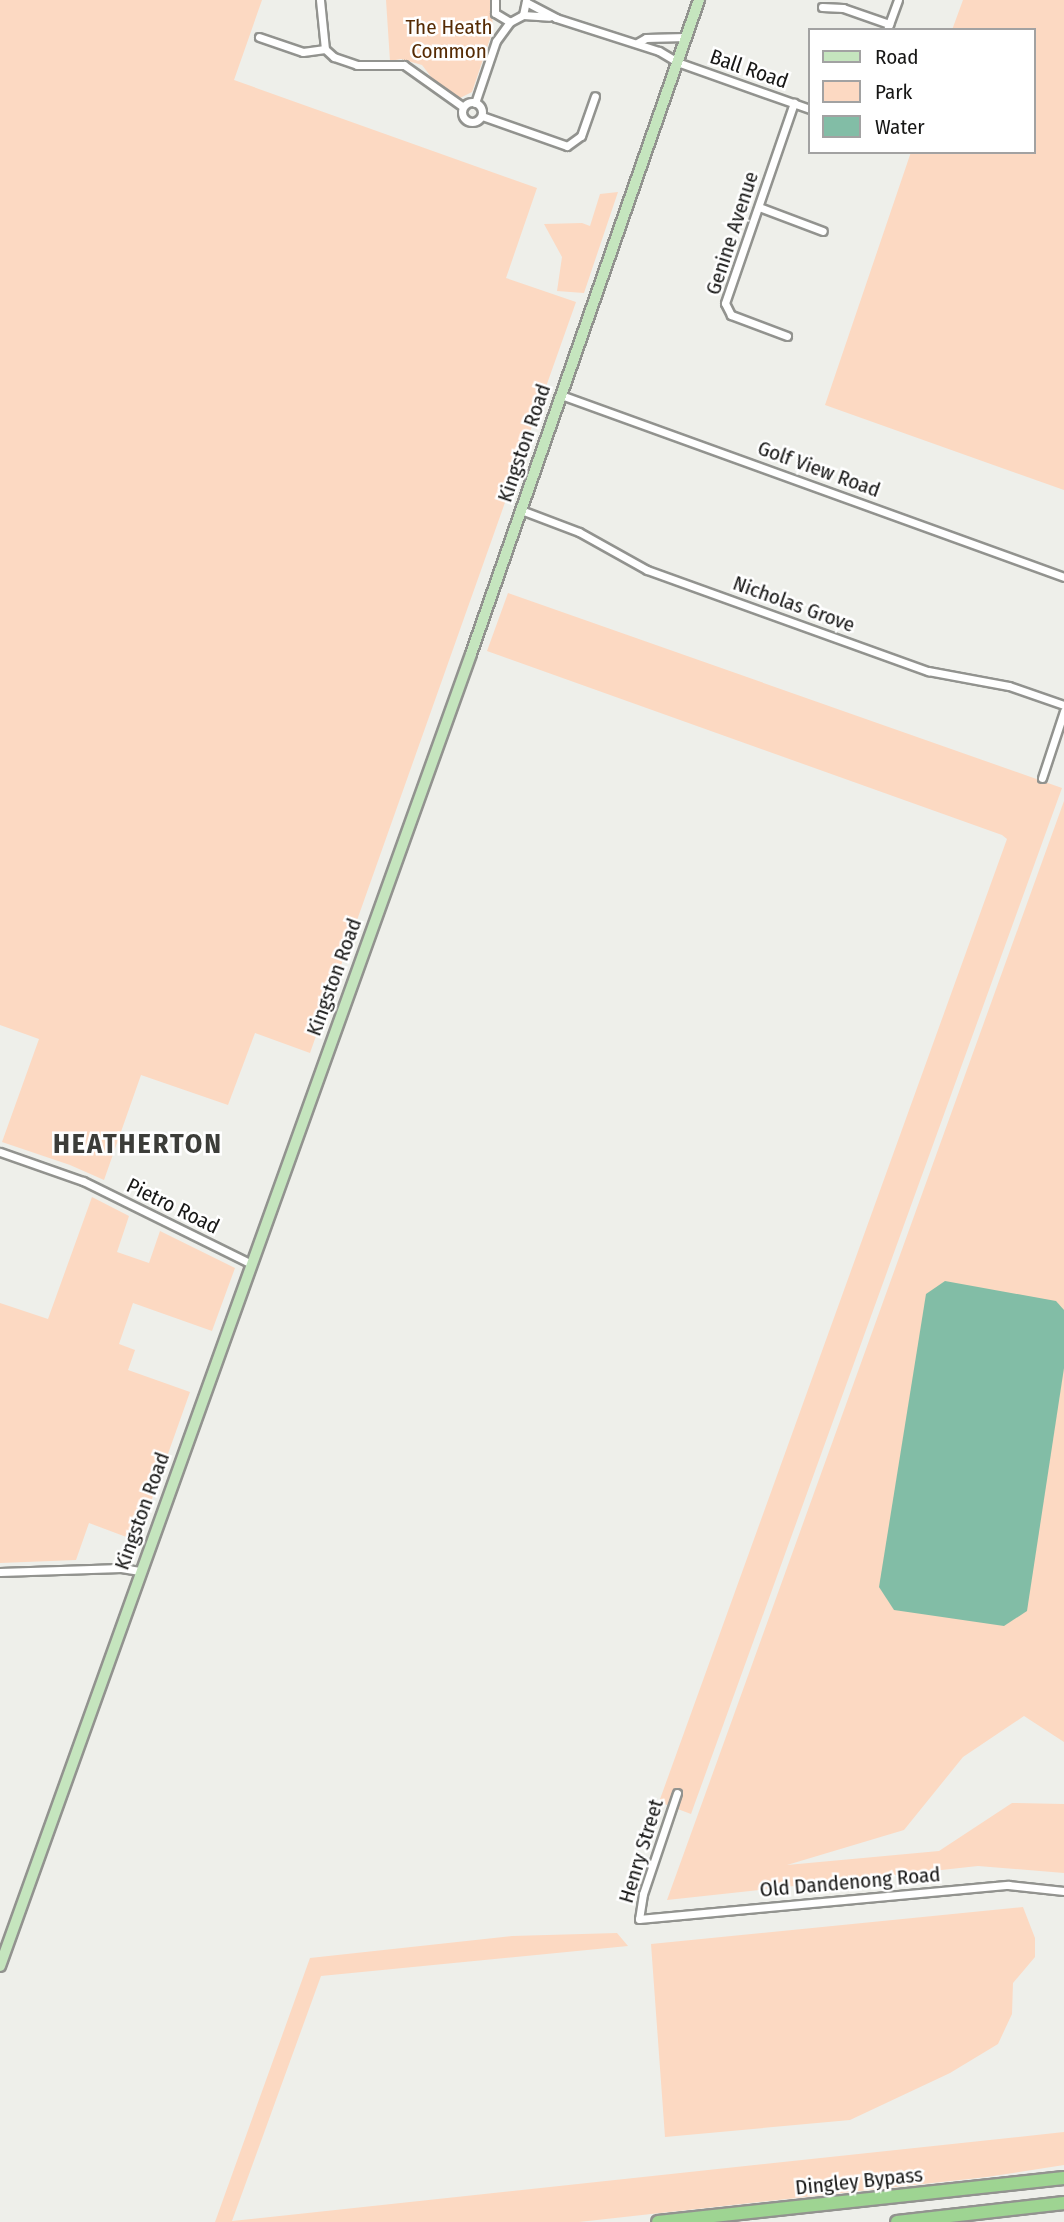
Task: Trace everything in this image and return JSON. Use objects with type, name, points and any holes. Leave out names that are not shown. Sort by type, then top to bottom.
[{"type":"highway","name":"Dingley Bypass","points":[[658,2222],[1064,2178]]},
{"type":"highway","points":[[897,2222],[1064,2203]]},
{"type":"main road","name":"Kingston Road","points":[[0,1966],[521,510],[699,0]]},
{"type":"street","points":[[320,0],[325,49],[341,62],[404,65],[463,107]]},
{"type":"street","points":[[475,103],[496,41],[499,17],[494,7],[495,0]]},
{"type":"street","points":[[822,7],[843,8],[888,27],[898,0]]},
{"type":"street","points":[[523,15],[526,1],[556,18]]},
{"type":"street","points":[[496,41],[510,22],[523,15],[556,18]]},
{"type":"street","points":[[499,17],[510,22]]},
{"type":"street","name":"Ball Road","points":[[556,18],[659,51],[677,62],[808,108]]},
{"type":"street","points":[[259,37],[303,52],[325,49]]},
{"type":"street","points":[[636,43],[646,38],[686,37]]},
{"type":"street","points":[[482,116],[567,146],[581,136],[595,96]]},
{"type":"street","points":[[463,107],[475,103]]},
{"type":"street","points":[[463,107],[462,116],[468,122],[478,121],[482,116],[482,108],[475,103]]},
{"type":"street","name":"Genine Avenue","points":[[788,335],[734,316],[726,310],[726,299],[794,103]]},
{"type":"street","points":[[759,207],[823,231]]},
{"type":"street","name":"Golf View Road","points":[[561,395],[1064,577]]},
{"type":"street","name":"Nicholas Grove","points":[[521,510],[579,532],[648,570],[928,671],[1009,686],[1064,708]]},
{"type":"street","points":[[1042,778],[1064,708]]},
{"type":"street","name":"Pietro Road","points":[[0,1152],[83,1181],[252,1264]]},
{"type":"street","points":[[0,1572],[121,1567],[140,1571]]},
{"type":"street","name":"Henry Street","points":[[639,1919],[643,1894],[677,1793]]},
{"type":"street","name":"Old Dandenong Road","points":[[639,1919],[1008,1885],[1064,1891]]},
{"type":"green space","points":[[0,0],[262,0],[234,80],[537,188],[506,278],[576,302],[310,1053],[255,1033],[228,1105],[141,1075],[104,1180],[70,1165],[2,1142],[39,1039],[0,1025]]},
{"type":"green space","name":"The Heath Common","points":[[386,0],[491,0],[493,30],[472,92],[460,98],[438,86],[422,65],[401,59],[390,61]]},
{"type":"green space","points":[[963,0],[1064,0],[1064,490],[825,405],[910,154],[1036,154],[1036,28],[953,28]]},
{"type":"green space","points":[[618,192],[584,293],[557,291],[562,257],[544,224],[582,223],[590,226],[600,194]]},
{"type":"green space","points":[[508,593],[1062,788],[691,1814],[659,1802],[1007,839],[487,651]]},
{"type":"green space","points":[[1064,801],[1064,1742],[1024,1716],[963,1757],[904,1830],[787,1865],[939,1851],[1012,1803],[1064,1804],[1064,1873],[978,1866],[667,1900]]},
{"type":"green space","points":[[92,1197],[129,1216],[117,1252],[149,1263],[160,1231],[235,1268],[212,1331],[133,1303],[119,1344],[135,1350],[128,1370],[190,1392],[137,1541],[89,1523],[76,1560],[0,1563],[0,1303],[48,1319]]},
{"type":"green space","points":[[1023,1907],[1035,1938],[1035,1957],[1013,1983],[1012,2014],[998,2044],[950,2073],[850,2120],[665,2137],[651,1944]]},
{"type":"green space","points":[[617,1933],[628,1946],[321,1976],[232,2221],[1064,2132],[1064,2165],[987,2177],[579,2222],[215,2222],[310,1958],[512,1936]]},
{"type":"water","points":[[945,1281],[1056,1301],[1064,1310],[1064,1368],[1027,1611],[1004,1626],[894,1610],[879,1587],[926,1294]]},
{"type":"district","name":"HEATHERTON","points":[[138,1144]]}]
